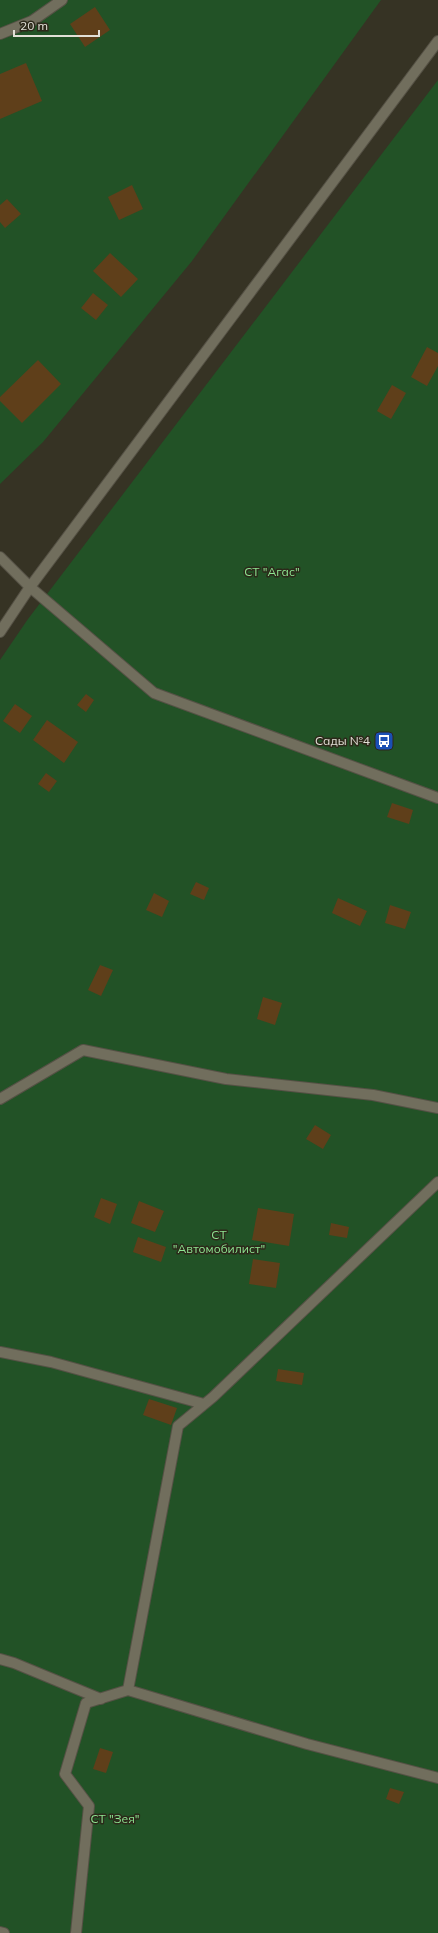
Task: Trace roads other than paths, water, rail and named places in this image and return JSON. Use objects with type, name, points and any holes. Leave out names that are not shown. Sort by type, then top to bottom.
[{"type":"street","points":[[0,34],[32,21],[62,0]]},
{"type":"street","points":[[0,632],[30,587],[438,41]]},
{"type":"street","points":[[0,557],[30,587],[154,693],[438,798]]},
{"type":"street","points":[[0,1099],[83,1050],[226,1079],[373,1095],[438,1108]]},
{"type":"street","points":[[128,1690],[178,1426],[204,1404],[438,1182]]},
{"type":"street","points":[[0,1352],[51,1362],[204,1404]]},
{"type":"street","points":[[0,1659],[14,1663],[101,1699]]},
{"type":"street","points":[[76,1933],[89,1806],[65,1774],[86,1703],[128,1690],[307,1744],[438,1778]]},
{"type":"street","points":[[0,1932],[4,1933]]},
{"type":"place","name":"Сады №4","points":[[384,741]]},
{"type":"park label","name":"СТ \"Агас\"","points":[[272,572]]},
{"type":"park label","name":"СТ \"Автомобилист\"","points":[[219,1242]]},
{"type":"park label","name":"СТ \"Зея\"","points":[[115,1819]]}]
